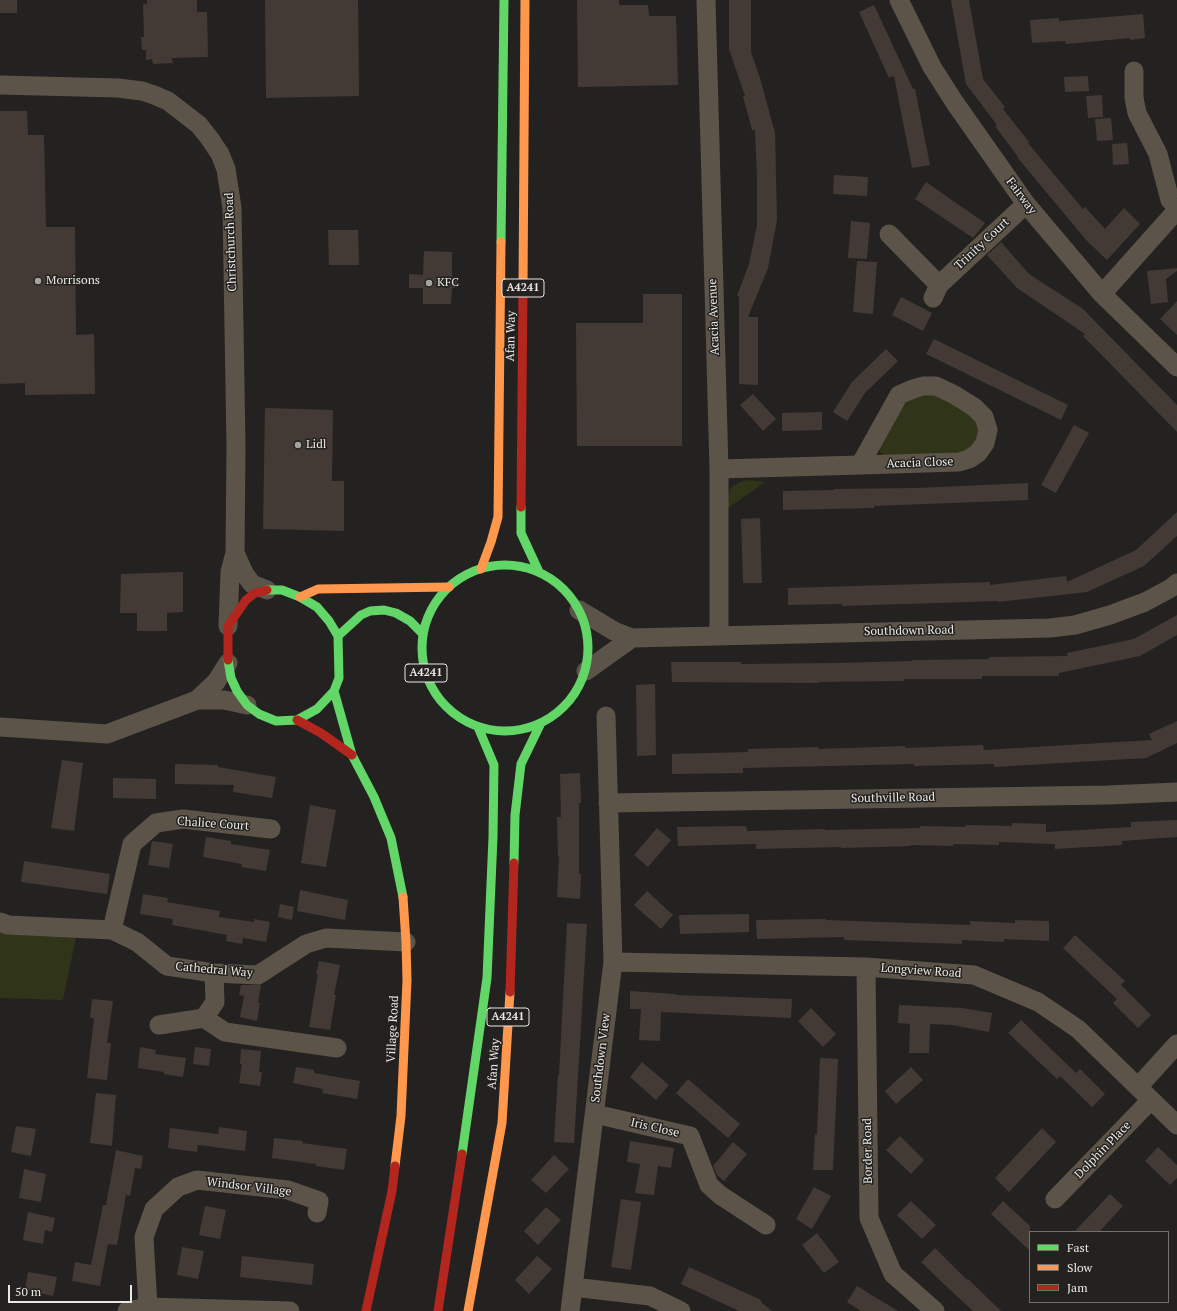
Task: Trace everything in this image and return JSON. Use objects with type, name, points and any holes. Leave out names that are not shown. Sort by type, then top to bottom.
[{"type":"main road","name":"Afan Way","points":[[481,569],[498,517],[504,0]]},
{"type":"main road","name":"Afan Way","points":[[525,0],[521,533],[539,572]]},
{"type":"main road","name":"A4241","points":[[500,565],[520,566],[539,572],[569,594],[579,610],[585,624],[589,656],[586,671],[579,688],[569,703],[556,715],[540,725],[525,730],[509,732],[494,731],[478,727],[460,719],[445,706],[434,691],[426,673],[422,653],[423,634],[432,608],[449,587],[464,576],[481,569],[500,565]]},
{"type":"main road","points":[[300,597],[318,589],[449,587]]},
{"type":"main road","points":[[267,590],[282,590],[300,597],[316,607],[329,621],[338,636],[339,678],[334,691],[317,709],[297,720],[276,721],[259,714],[247,705],[237,691],[231,678],[228,663],[228,626],[246,600],[255,594],[267,590]]},
{"type":"main road","points":[[338,636],[361,615],[370,611],[384,610],[396,613],[410,621],[423,634]]},
{"type":"main road","name":"Village Road","points":[[334,691],[352,755],[374,796],[391,838],[402,890],[406,942],[407,980],[401,1116],[392,1191],[366,1311]]},
{"type":"main road","name":"Village Road","points":[[297,720],[321,733],[352,755]]},
{"type":"main road","name":"Afan Way","points":[[468,1311],[502,1123],[511,976],[515,815],[521,764],[540,725]]},
{"type":"main road","name":"Afan Way","points":[[438,1311],[468,1118],[487,978],[493,836],[494,765],[478,727]]},
{"type":"street","name":"Acacia Avenue","points":[[706,0],[719,469],[719,635]]},
{"type":"street","name":"Fairway","points":[[899,0],[932,67],[955,103],[1026,204],[1102,294],[1177,367]]},
{"type":"street","points":[[1134,71],[1134,98],[1137,113],[1158,154],[1170,200],[1177,206]]},
{"type":"street","name":"Christchurch Road","points":[[0,85],[118,88],[142,91],[168,101],[199,125],[210,138],[220,154],[226,169],[232,208],[236,447],[235,553],[230,572],[228,626]]},
{"type":"street","name":"Trinity Court","points":[[889,234],[936,291],[1026,204]]},
{"type":"street","points":[[1102,294],[1177,210]]},
{"type":"street","name":"Acacia Close","points":[[719,469],[860,465],[959,462],[969,459],[978,453],[985,443],[988,430],[984,417],[974,407],[953,394],[936,386],[923,386],[913,389],[899,395],[860,465]]},
{"type":"street","name":"Christchurch Road","points":[[235,553],[244,573],[252,584],[267,590]]},
{"type":"street","name":"Southdown Road","points":[[579,610],[614,631],[632,638],[1050,628],[1075,625],[1110,615],[1145,602],[1171,588],[1177,583]]},
{"type":"street","points":[[586,671],[632,638]]},
{"type":"street","points":[[197,700],[216,682],[228,663]]},
{"type":"street","points":[[0,727],[107,734],[197,700],[224,700],[247,705]]},
{"type":"street","name":"Southdown View","points":[[570,1311],[613,962],[606,716]]},
{"type":"street","name":"Southville Road","points":[[608,803],[1108,795],[1177,792]]},
{"type":"street","name":"Chalice Court","points":[[112,930],[132,844],[156,823],[183,819],[271,829]]},
{"type":"street","name":"Cathedral Way","points":[[0,922],[8,925],[112,930],[137,942],[167,966],[214,973],[258,975],[306,944],[326,938],[406,942]]},
{"type":"street","name":"Longview Road","points":[[613,962],[866,967],[974,975],[1018,992],[1038,1002],[1078,1029],[1177,1125]]},
{"type":"street","name":"Border Road","points":[[866,967],[869,1218],[893,1274],[935,1311]]},
{"type":"street","points":[[204,1018],[214,1002],[214,973]]},
{"type":"street","points":[[159,1025],[204,1018],[226,1032],[337,1048]]},
{"type":"street","points":[[1138,1087],[1177,1044]]},
{"type":"street","name":"Dolphin Place","points":[[1055,1199],[1151,1100]]},
{"type":"street","name":"Iris Close","points":[[595,1114],[690,1136],[709,1185],[720,1195],[766,1225]]},
{"type":"street","name":"Windsor Village","points":[[148,1307],[144,1237],[154,1209],[178,1187],[197,1180],[288,1190],[319,1201],[317,1213]]},
{"type":"street","points":[[573,1287],[650,1296],[681,1311]]},
{"type":"street","points":[[127,1311],[148,1307],[203,1310],[290,1311]]},
{"type":"green space","points":[[934,392],[972,411],[980,432],[967,456],[887,458],[880,452],[879,448],[881,441],[905,404],[914,397]]},
{"type":"green space","points":[[750,480],[765,482],[728,508],[728,494],[733,486],[742,481]]},
{"type":"green space","points":[[0,930],[76,937],[63,1000],[0,998]]},
{"type":"building","points":[[0,0],[17,0],[17,13],[0,13]]},
{"type":"building","points":[[147,0],[197,0],[197,12],[207,12],[208,57],[172,58],[173,63],[153,64],[152,59],[146,60],[146,50],[142,50],[141,37],[144,37],[143,4],[147,4]]},
{"type":"building","points":[[265,0],[358,0],[359,96],[266,98]]},
{"type":"building","points":[[577,0],[619,0],[619,5],[648,5],[649,16],[676,16],[678,85],[578,87]]},
{"type":"building","points":[[729,0],[751,0],[751,52],[760,78],[775,133],[777,220],[768,268],[748,317],[758,317],[758,385],[739,384],[739,297],[737,296],[749,264],[757,225],[757,178],[755,130],[752,130],[743,96],[745,96],[729,49]]},
{"type":"building","points":[[951,0],[969,0],[983,79],[1005,107],[1003,109],[1029,142],[1028,143],[1083,209],[1085,207],[1105,229],[1124,208],[1140,224],[1107,260],[1087,241],[1017,157],[995,126],[997,125],[966,84]]},
{"type":"building","points":[[874,5],[913,89],[915,89],[930,165],[912,168],[894,76],[889,78],[859,12]]},
{"type":"building","points":[[1143,14],[1145,38],[1066,44],[1065,41],[1032,43],[1030,20],[1059,18],[1059,21]]},
{"type":"building","points":[[1088,76],[1089,91],[1065,92],[1064,77]]},
{"type":"building","points":[[1102,95],[1103,117],[1088,118],[1086,96]]},
{"type":"building","name":"Morrisons","points":[[0,111],[27,111],[28,135],[44,135],[46,227],[75,227],[76,335],[94,334],[95,394],[25,395],[25,383],[0,384]]},
{"type":"building","points":[[1111,118],[1113,140],[1097,141],[1095,119]]},
{"type":"building","points":[[1127,143],[1129,164],[1113,165],[1112,144]]},
{"type":"building","points":[[834,175],[868,177],[867,196],[833,194]]},
{"type":"building","points":[[926,182],[985,223],[973,238],[915,199]]},
{"type":"building","points":[[851,221],[870,223],[867,259],[848,258]]},
{"type":"building","points":[[328,230],[358,230],[359,265],[329,265]]},
{"type":"building","points":[[1001,242],[1029,274],[1083,309],[1177,405],[1177,432],[1083,336],[1085,334],[1017,288],[987,255]]},
{"type":"building","points":[[424,251],[452,252],[452,277],[457,278],[457,288],[452,288],[451,304],[423,304],[423,288],[409,288],[409,274],[423,275]]},
{"type":"building","points":[[857,261],[877,262],[873,314],[853,312]]},
{"type":"building","points":[[1177,268],[1177,271],[1166,279],[1168,302],[1151,304],[1147,271]]},
{"type":"building","points":[[643,294],[682,294],[682,446],[577,446],[576,323],[643,323]]},
{"type":"building","points":[[901,297],[932,313],[923,331],[892,315]]},
{"type":"building","points":[[1177,301],[1177,335],[1160,319]]},
{"type":"building","points":[[934,339],[1068,405],[1061,420],[926,354]]},
{"type":"building","points":[[886,349],[898,361],[865,393],[847,421],[833,412],[852,382]]},
{"type":"building","points":[[753,394],[776,419],[763,431],[740,405]]},
{"type":"building","name":"Lidl","points":[[265,408],[333,410],[332,481],[344,481],[344,531],[263,529]]},
{"type":"building","points":[[822,412],[822,430],[782,431],[782,413]]},
{"type":"building","points":[[1074,425],[1089,433],[1056,493],[1041,485]]},
{"type":"building","points":[[1028,483],[1028,500],[874,506],[874,508],[783,510],[783,491],[916,488]]},
{"type":"building","points":[[1177,512],[1177,536],[1144,566],[1087,592],[998,602],[842,606],[842,604],[788,605],[788,588],[990,582],[990,585],[1066,576],[1067,582],[1136,550]]},
{"type":"building","points":[[760,518],[762,583],[743,583],[741,519]]},
{"type":"building","points":[[183,572],[183,612],[167,613],[167,631],[137,631],[137,613],[120,613],[121,574]]},
{"type":"building","points":[[1177,615],[1177,635],[1140,656],[1059,673],[1059,676],[982,676],[982,679],[904,679],[904,681],[819,683],[672,682],[671,662],[741,662],[741,664],[835,663],[989,659],[989,657],[1068,656],[1067,653],[1134,639]]},
{"type":"building","points":[[655,684],[656,755],[637,756],[636,685]]},
{"type":"building","points":[[1177,721],[1177,743],[1146,758],[994,767],[994,764],[914,766],[914,764],[743,768],[743,773],[672,774],[672,754],[748,752],[748,749],[818,747],[819,749],[905,746],[905,748],[983,745],[984,750],[1152,740],[1149,734]]},
{"type":"building","points":[[62,760],[83,763],[74,831],[51,828]]},
{"type":"building","points":[[175,764],[218,765],[218,767],[276,777],[272,798],[233,792],[234,785],[175,784]]},
{"type":"building","points":[[580,773],[580,899],[557,897],[559,856],[557,817],[561,817],[560,774]]},
{"type":"building","points":[[113,778],[156,779],[156,799],[113,798]]},
{"type":"building","points":[[310,805],[336,810],[326,867],[301,863]]},
{"type":"building","points":[[1177,820],[1177,837],[1122,841],[1122,845],[1055,849],[1055,844],[999,842],[999,845],[953,844],[953,846],[911,845],[841,848],[756,849],[756,844],[678,846],[677,827],[746,826],[747,831],[920,828],[920,826],[965,827],[966,825],[1012,826],[1012,823],[1046,824],[1046,832],[1131,827],[1131,822]]},
{"type":"building","points":[[657,828],[671,840],[648,867],[634,855]]},
{"type":"building","points":[[206,837],[231,841],[231,844],[270,850],[266,871],[241,867],[242,864],[203,857]]},
{"type":"building","points":[[152,841],[173,844],[169,868],[148,865]]},
{"type":"building","points":[[24,861],[110,874],[107,894],[21,882]]},
{"type":"building","points":[[300,890],[348,900],[345,920],[297,911]]},
{"type":"building","points":[[647,891],[673,915],[661,929],[634,905]]},
{"type":"building","points":[[143,894],[168,898],[167,902],[220,911],[219,917],[254,922],[254,919],[270,922],[266,942],[243,938],[242,944],[226,941],[227,935],[172,925],[173,919],[140,914]]},
{"type":"building","points":[[280,904],[294,907],[292,920],[278,917]]},
{"type":"building","points":[[749,914],[749,932],[680,934],[679,915]]},
{"type":"building","points":[[825,919],[970,925],[970,921],[1015,923],[1015,920],[1049,921],[1049,941],[1004,939],[1004,942],[962,940],[962,944],[844,940],[844,937],[757,939],[756,920]]},
{"type":"building","points":[[567,923],[587,924],[574,1143],[554,1142]]},
{"type":"building","points":[[1075,935],[1125,981],[1121,985],[1151,1015],[1138,1028],[1113,1003],[1117,999],[1063,948]]},
{"type":"building","points":[[319,961],[340,965],[334,995],[336,995],[330,1030],[309,1027]]},
{"type":"building","points":[[241,985],[261,985],[257,1021],[240,1017],[244,996],[239,995]]},
{"type":"building","points":[[630,991],[676,995],[792,999],[791,1018],[661,1012],[660,1041],[639,1040],[641,1009],[630,1009]]},
{"type":"building","points":[[92,999],[113,1001],[107,1043],[111,1043],[107,1080],[87,1078],[94,1018],[90,1018]]},
{"type":"building","points":[[899,1005],[962,1008],[992,1013],[989,1032],[952,1025],[930,1024],[929,1053],[909,1053],[910,1024],[898,1023]]},
{"type":"building","points":[[811,1008],[836,1034],[823,1047],[798,1021]]},
{"type":"building","points":[[1021,1020],[1076,1073],[1080,1069],[1105,1094],[1092,1107],[1060,1076],[1057,1079],[1008,1033]]},
{"type":"building","points":[[140,1047],[156,1050],[155,1054],[186,1058],[183,1077],[138,1068]]},
{"type":"building","points":[[195,1047],[211,1049],[209,1066],[193,1064]]},
{"type":"building","points":[[241,1049],[261,1051],[259,1072],[262,1072],[260,1086],[239,1083],[242,1064],[240,1064]]},
{"type":"building","points":[[820,1058],[838,1059],[833,1170],[813,1170],[815,1134],[817,1135]]},
{"type":"building","points":[[642,1062],[669,1085],[656,1100],[630,1077]]},
{"type":"building","points":[[296,1067],[314,1070],[314,1073],[360,1081],[357,1099],[322,1093],[323,1089],[293,1083]]},
{"type":"building","points":[[911,1067],[923,1080],[896,1104],[885,1091]]},
{"type":"building","points":[[688,1079],[740,1124],[728,1138],[676,1093]]},
{"type":"building","points":[[96,1093],[116,1095],[112,1146],[90,1143]]},
{"type":"building","points":[[16,1126],[36,1129],[31,1156],[11,1152]]},
{"type":"building","points":[[219,1127],[247,1131],[245,1151],[198,1145],[197,1152],[168,1148],[170,1128],[218,1134]]},
{"type":"building","points":[[1042,1128],[1056,1142],[1009,1192],[995,1178]]},
{"type":"building","points":[[900,1136],[924,1160],[911,1174],[886,1150]]},
{"type":"building","points":[[274,1138],[303,1141],[302,1143],[347,1149],[344,1170],[316,1166],[316,1164],[272,1158]]},
{"type":"building","points":[[630,1141],[674,1148],[671,1168],[658,1166],[654,1195],[635,1193],[640,1164],[627,1162]]},
{"type":"building","points":[[733,1142],[747,1154],[724,1181],[717,1175],[713,1166]]},
{"type":"building","points":[[1158,1147],[1177,1165],[1177,1178],[1170,1185],[1145,1161]]},
{"type":"building","points":[[116,1150],[143,1156],[141,1169],[135,1168],[130,1196],[126,1195],[117,1245],[108,1244],[100,1286],[72,1281],[75,1262],[91,1265],[103,1205],[106,1205]]},
{"type":"building","points":[[554,1155],[569,1169],[546,1193],[531,1180]]},
{"type":"building","points":[[24,1169],[46,1174],[41,1202],[19,1198]]},
{"type":"building","points":[[814,1187],[831,1196],[812,1229],[796,1219]]},
{"type":"building","points":[[1110,1194],[1123,1206],[1100,1231],[1075,1231]]},
{"type":"building","points":[[621,1199],[641,1202],[631,1270],[611,1267]]},
{"type":"building","points":[[911,1201],[936,1225],[922,1239],[897,1215]]},
{"type":"building","points":[[1003,1201],[1030,1226],[1029,1250],[991,1214]]},
{"type":"building","points":[[205,1206],[226,1210],[220,1239],[199,1235]]},
{"type":"building","points":[[546,1207],[561,1220],[538,1245],[524,1231]]},
{"type":"building","points":[[28,1212],[55,1218],[52,1232],[45,1230],[43,1244],[23,1240]]},
{"type":"building","points":[[817,1233],[839,1262],[824,1273],[802,1245]]},
{"type":"building","points":[[182,1247],[204,1251],[198,1279],[177,1275]]},
{"type":"building","points":[[935,1248],[1001,1311],[973,1311],[946,1286],[921,1262]]},
{"type":"building","points":[[242,1256],[314,1264],[312,1285],[240,1277]]},
{"type":"building","points":[[537,1256],[552,1269],[529,1294],[515,1280]]},
{"type":"building","points":[[689,1267],[761,1300],[761,1302],[772,1311],[739,1311],[681,1284]]},
{"type":"building","points":[[28,1272],[57,1277],[53,1296],[25,1290]]},
{"type":"building","points":[[857,1286],[898,1311],[861,1311],[847,1302]]},
{"type":"traffic: fast","points":[[501,242],[504,0]]},
{"type":"traffic: fast","points":[[521,507],[521,533],[539,572]]},
{"type":"traffic: fast","points":[[497,565],[513,565],[537,571],[564,589],[582,616],[587,632],[588,648],[587,664],[582,680],[564,707],[551,717],[529,728],[513,731],[497,731],[473,725],[452,712],[441,701],[428,680],[425,672],[422,656],[422,640],[428,616],[441,595],[452,584],[473,571],[481,568],[497,565]]},
{"type":"traffic: fast","points":[[228,660],[231,678],[237,691],[247,705],[259,714],[276,721],[297,720],[317,709],[334,691],[339,678],[338,636],[329,621],[317,607],[300,597],[282,590],[267,590]]},
{"type":"traffic: fast","points":[[338,636],[361,615],[370,611],[384,610],[396,613],[410,621],[423,634]]},
{"type":"traffic: fast","points":[[334,691],[352,755],[374,797],[391,838],[403,897]]},
{"type":"traffic: fast","points":[[514,863],[515,815],[521,764],[540,725]]},
{"type":"traffic: fast","points":[[462,1154],[487,978],[493,837],[494,765],[478,727]]},
{"type":"traffic: slow","points":[[523,286],[525,0]]},
{"type":"traffic: slow","points":[[481,569],[498,517],[501,242]]},
{"type":"traffic: slow","points":[[300,597],[318,589],[449,587]]},
{"type":"traffic: slow","points":[[395,1166],[401,1116],[407,980],[403,897]]},
{"type":"traffic: slow","points":[[468,1311],[502,1123],[510,992]]},
{"type":"traffic: jam","points":[[521,507],[523,286]]},
{"type":"traffic: jam","points":[[228,660],[228,626],[246,600],[255,593],[267,590]]},
{"type":"traffic: jam","points":[[297,720],[321,733],[352,755]]},
{"type":"traffic: jam","points":[[510,992],[514,863]]},
{"type":"traffic: jam","points":[[438,1311],[462,1154]]},
{"type":"traffic: jam","points":[[366,1311],[392,1191],[395,1166]]},
{"type":"place","name":"Morrisons","points":[[38,281]]},
{"type":"place","name":"KFC","points":[[429,283]]},
{"type":"place","name":"Lidl","points":[[298,445]]}]
